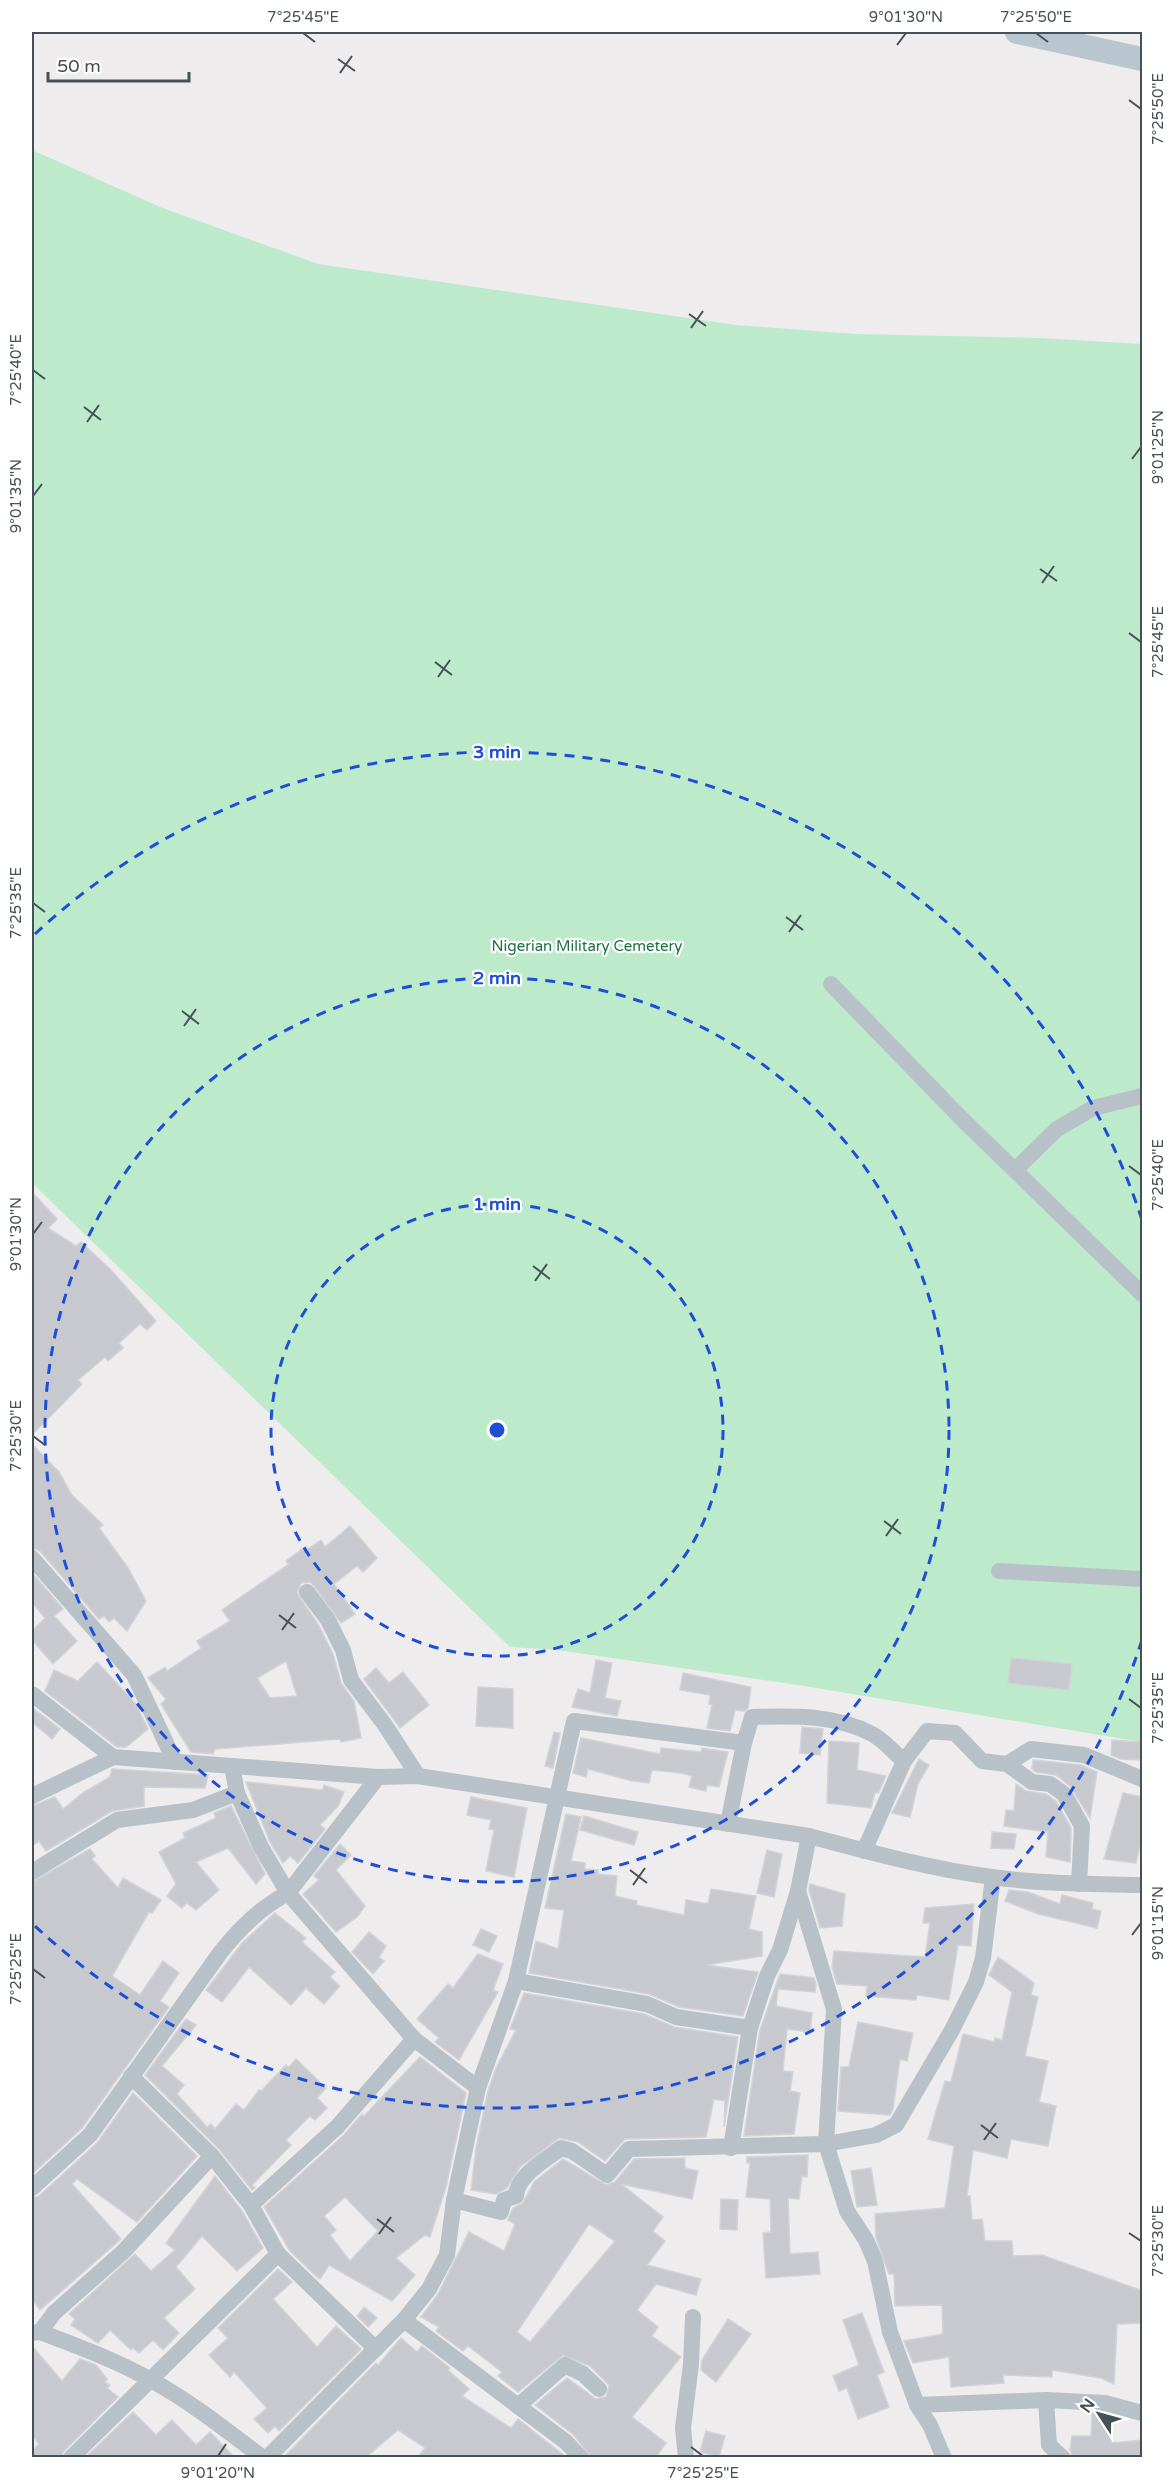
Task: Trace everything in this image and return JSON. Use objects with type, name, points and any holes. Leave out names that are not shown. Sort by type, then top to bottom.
[{"type":"street","points":[[1017,32],[1143,59]]},
{"type":"street","points":[[831,984],[1015,1170],[1143,1294]]},
{"type":"street","points":[[1015,1170],[1058,1129],[1093,1108],[1143,1096]]},
{"type":"street","points":[[32,1558],[134,1675],[176,1762]]},
{"type":"street","points":[[999,1571],[1143,1579]]},
{"type":"street","points":[[307,1592],[328,1620],[343,1650],[351,1680],[386,1725],[418,1776]]},
{"type":"street","points":[[32,1694],[113,1757]]},
{"type":"street","points":[[728,1824],[744,1743],[752,1717],[804,1716],[845,1723],[874,1735],[904,1761]]},
{"type":"street","points":[[212,2156],[123,2252],[54,2313],[36,2332],[101,2356],[149,2379],[270,2456],[404,2320],[429,2289],[447,2255],[454,2200],[478,2088],[516,1980],[574,1721],[744,1743]]},
{"type":"street","points":[[864,1851],[904,1761],[927,1731],[955,1733],[982,1761],[1007,1764],[1032,1782],[1050,1784],[1064,1794],[1082,1826],[1079,1884]]},
{"type":"street","points":[[1007,1764],[1031,1749],[1084,1755],[1141,1775]]},
{"type":"street","points":[[32,1796],[113,1757],[378,1777],[418,1776],[809,1836],[864,1851],[993,1877],[1079,1884],[1143,1885]]},
{"type":"street","points":[[232,1766],[237,1793],[261,1847],[288,1893],[414,2039],[478,2088]]},
{"type":"street","points":[[32,2188],[90,2135],[242,1926],[269,1903],[288,1893],[378,1777]]},
{"type":"street","points":[[32,1872],[117,1820],[193,1810],[237,1793]]},
{"type":"street","points":[[731,2148],[750,2028],[767,1976],[780,1950],[798,1891],[809,1836]]},
{"type":"street","points":[[454,2200],[501,2212],[504,2200],[516,2196],[517,2186],[524,2178],[561,2148],[572,2151],[607,2175],[629,2149],[826,2144],[876,2135],[896,2124],[952,2030],[976,1982],[983,1958],[993,1877]]},
{"type":"street","points":[[798,1891],[834,2009],[826,2144],[847,2211],[866,2240],[875,2261],[890,2332],[917,2405],[930,2425],[944,2457]]},
{"type":"street","points":[[516,1980],[647,2004],[676,2017],[750,2028]]},
{"type":"street","points":[[250,2205],[337,2127],[414,2039]]},
{"type":"street","points":[[131,2076],[212,2156],[250,2205],[278,2254],[376,2349]]},
{"type":"street","points":[[71,2457],[278,2254]]},
{"type":"street","points":[[686,2457],[683,2428],[691,2364],[693,2317]]},
{"type":"street","points":[[404,2320],[566,2442],[580,2457]]},
{"type":"street","points":[[519,2406],[565,2365],[583,2374],[599,2389]]},
{"type":"street","points":[[917,2405],[1047,2400],[1105,2403],[1143,2413]]},
{"type":"street","points":[[1047,2400],[1049,2445],[1063,2457]]},
{"type":"green space","name":"Nigerian Military Cemetery","points":[[32,150],[160,207],[318,264],[736,325],[856,334],[1040,338],[1142,344],[1142,1742],[792,1684],[557,1650],[510,1647],[32,1183]]},
{"type":"building","points":[[32,1192],[57,1219],[48,1228],[76,1246],[81,1242],[112,1271],[156,1321],[147,1330],[140,1324],[119,1343],[123,1348],[108,1361],[105,1357],[78,1380],[82,1384],[32,1435]]},
{"type":"building","points":[[32,1444],[59,1472],[72,1495],[103,1525],[99,1528],[128,1568],[146,1601],[127,1631],[114,1618],[109,1622],[104,1616],[99,1619],[40,1551],[32,1548]]},
{"type":"building","points":[[350,1526],[377,1558],[363,1572],[357,1566],[334,1584],[355,1614],[341,1623],[311,1582],[301,1583],[297,1593],[319,1626],[333,1654],[341,1683],[354,1701],[361,1738],[341,1742],[340,1739],[215,1749],[213,1754],[191,1752],[161,1704],[166,1699],[148,1678],[165,1667],[167,1671],[201,1648],[197,1641],[230,1621],[222,1610],[289,1564],[286,1561],[306,1546],[308,1549],[321,1540],[325,1547]],"holes":[[[286,1661],[297,1696],[270,1698],[257,1678]]]},
{"type":"building","points":[[32,1573],[63,1609],[54,1616],[77,1641],[53,1664],[32,1640],[32,1631],[45,1618],[32,1602]]},
{"type":"building","points":[[1011,1658],[1072,1664],[1069,1690],[1008,1683]]},
{"type":"building","points":[[596,1660],[612,1663],[605,1698],[621,1701],[617,1716],[572,1707],[578,1689],[590,1693]]},
{"type":"building","points":[[97,1662],[135,1703],[148,1729],[126,1747],[117,1747],[45,1691],[54,1670],[78,1681]]},
{"type":"building","points":[[376,1668],[389,1683],[403,1672],[429,1705],[400,1728],[364,1679]]},
{"type":"building","points":[[683,1673],[751,1687],[748,1708],[744,1711],[735,1710],[730,1731],[707,1728],[712,1705],[709,1704],[710,1695],[680,1690]]},
{"type":"building","points":[[478,1687],[513,1689],[513,1728],[476,1726]]},
{"type":"building","points":[[34,1709],[60,1729],[52,1739],[32,1722]]},
{"type":"building","points":[[802,1727],[823,1729],[820,1755],[800,1753]]},
{"type":"building","points":[[554,1732],[560,1733],[553,1768],[545,1766]]},
{"type":"building","points":[[581,1738],[660,1754],[661,1748],[701,1752],[702,1748],[728,1752],[719,1787],[707,1785],[706,1791],[689,1787],[692,1776],[681,1773],[652,1770],[649,1783],[632,1781],[588,1769],[586,1777],[573,1773]]},
{"type":"building","points":[[1112,1740],[1141,1742],[1140,1760],[1121,1759],[1111,1755]]},
{"type":"building","points":[[829,1741],[859,1743],[857,1770],[886,1776],[878,1793],[875,1792],[871,1808],[827,1803]]},
{"type":"building","points":[[919,1759],[929,1765],[918,1784],[910,1817],[892,1813]]},
{"type":"building","points":[[1033,1760],[1081,1765],[1097,1772],[1090,1818],[1070,1786],[1056,1775],[1036,1772],[1032,1769]]},
{"type":"building","points":[[112,1769],[208,1775],[205,1788],[144,1787],[144,1806],[112,1811],[46,1851],[39,1841],[32,1846],[32,1806],[55,1797],[63,1809],[84,1792],[110,1777]]},
{"type":"building","points":[[246,1782],[323,1790],[324,1785],[344,1792],[338,1806],[320,1825],[325,1829],[298,1863],[290,1856],[283,1863],[270,1842]]},
{"type":"building","points":[[1016,1784],[1026,1791],[1046,1794],[1056,1801],[1071,1828],[1070,1862],[1046,1857],[1048,1832],[1004,1826],[1006,1810],[1014,1811]]},
{"type":"building","points":[[1123,1793],[1143,1797],[1143,1833],[1136,1863],[1104,1859]]},
{"type":"building","points":[[471,1797],[527,1808],[514,1877],[486,1871],[494,1830],[489,1829],[491,1820],[467,1815]]},
{"type":"building","points":[[231,1806],[265,1874],[256,1884],[228,1848],[196,1862],[219,1890],[196,1910],[187,1903],[182,1908],[167,1896],[176,1884],[159,1852],[185,1838],[183,1833],[216,1818],[214,1813]]},
{"type":"building","points":[[566,1814],[581,1817],[571,1861],[585,1863],[585,1869],[598,1870],[598,1874],[617,1876],[615,1896],[637,1901],[636,1905],[684,1915],[686,1900],[708,1904],[711,1889],[756,1896],[749,1929],[762,1932],[762,1956],[706,1965],[758,1972],[743,2016],[679,2007],[649,1994],[529,1973],[536,1941],[558,1949],[564,1910],[545,1908]]},
{"type":"building","points":[[584,1816],[638,1832],[634,1845],[580,1830]]},
{"type":"building","points":[[992,1832],[1016,1834],[1014,1849],[991,1848]]},
{"type":"building","points":[[340,1844],[351,1855],[336,1870],[365,1906],[357,1917],[336,1932],[303,1894],[319,1880],[314,1876]]},
{"type":"building","points":[[90,1849],[95,1856],[92,1859],[118,1888],[123,1878],[161,1900],[152,1913],[149,1912],[112,1976],[140,1995],[163,1961],[179,1973],[160,2001],[169,2007],[82,2128],[32,2174],[32,1882]]},
{"type":"building","points":[[767,1850],[782,1854],[774,1897],[757,1893]]},
{"type":"building","points":[[810,1884],[845,1894],[842,1926],[820,1928],[809,1890]]},
{"type":"building","points":[[1009,1890],[1028,1892],[1060,1904],[1062,1895],[1093,1903],[1092,1909],[1101,1911],[1097,1928],[1038,1914],[1005,1901]]},
{"type":"building","points":[[974,1904],[971,1946],[958,1945],[949,2000],[917,1995],[916,2000],[866,1996],[867,1986],[837,1984],[832,1967],[834,1951],[925,1957],[930,1923],[923,1923],[925,1908]]},
{"type":"building","points":[[275,1913],[306,1938],[302,1942],[335,1972],[330,1977],[340,1986],[324,2004],[306,1988],[291,2005],[249,1967],[222,2002],[206,1990],[243,1942]]},
{"type":"building","points":[[481,1929],[497,1936],[489,1952],[473,1945]]},
{"type":"building","points":[[369,1932],[386,1946],[379,1957],[384,1961],[373,1974],[352,1952]]},
{"type":"building","points":[[478,1954],[503,1964],[493,1990],[498,1992],[459,2060],[435,2042],[439,2038],[417,2019],[448,1984],[453,1988]]},
{"type":"building","points":[[998,1957],[1034,1983],[1031,1995],[1038,1997],[1025,2056],[1048,2061],[1039,2102],[1056,2106],[1048,2146],[1011,2139],[1007,2158],[973,2150],[967,2196],[970,2196],[972,2220],[982,2219],[985,2241],[1012,2241],[1013,2256],[1042,2255],[1143,2291],[1143,2323],[1117,2324],[1114,2384],[1101,2378],[1052,2370],[1052,2377],[1003,2375],[1004,2383],[951,2387],[949,2357],[913,2363],[904,2341],[943,2334],[942,2305],[895,2306],[894,2274],[889,2274],[876,2238],[875,2214],[945,2208],[954,2146],[928,2139],[945,2081],[951,2082],[963,2034],[994,2042],[995,2038],[1002,2040],[1012,1992],[989,1975]]},
{"type":"building","points":[[780,1974],[814,1978],[816,1985],[815,1992],[778,1989],[776,2006],[812,2013],[810,2032],[787,2029],[783,2071],[793,2072],[790,2091],[800,2093],[794,2134],[744,2136],[760,2030]]},
{"type":"building","points":[[524,1993],[644,2014],[674,2027],[738,2037],[724,2127],[725,2101],[714,2099],[706,2137],[625,2139],[605,2161],[578,2142],[559,2138],[520,2167],[507,2188],[496,2194],[471,2190],[476,2148],[488,2091],[496,2068],[516,2030],[510,2029]]},
{"type":"building","points":[[186,2019],[196,2025],[162,2066],[184,2085],[177,2094],[207,2127],[211,2124],[215,2129],[236,2104],[244,2110],[259,2090],[261,2091],[286,2065],[289,2067],[296,2059],[326,2088],[317,2098],[327,2108],[315,2120],[310,2116],[286,2140],[291,2145],[252,2185],[255,2188],[252,2190],[219,2149],[145,2075]]},
{"type":"building","points":[[858,2022],[913,2033],[907,2061],[900,2059],[893,2109],[890,2115],[838,2111],[841,2067],[849,2067]]},
{"type":"building","points":[[420,2057],[466,2093],[446,2187],[430,2237],[425,2235],[396,2258],[415,2275],[392,2301],[329,2265],[320,2279],[317,2277],[290,2251],[264,2207],[344,2135],[362,2114],[364,2116]],"holes":[[[345,2197],[378,2231],[350,2261],[330,2235],[336,2230],[324,2216]]]},
{"type":"building","points":[[133,2093],[197,2156],[137,2222],[77,2179],[72,2184],[121,2239],[40,2310],[32,2299],[32,2198],[39,2196],[97,2143]]},
{"type":"building","points":[[808,2155],[807,2177],[802,2176],[799,2199],[788,2198],[790,2254],[818,2252],[820,2274],[766,2278],[763,2233],[771,2232],[770,2199],[746,2197],[750,2163],[747,2163],[747,2157]]},
{"type":"building","points":[[685,2158],[685,2168],[698,2171],[692,2199],[621,2184],[663,2217],[653,2231],[665,2241],[647,2265],[701,2279],[696,2295],[656,2284],[637,2310],[658,2327],[652,2336],[681,2357],[632,2417],[666,2443],[656,2457],[591,2457],[574,2435],[535,2405],[567,2378],[596,2399],[606,2397],[609,2385],[590,2366],[563,2355],[518,2392],[498,2376],[502,2372],[468,2346],[463,2351],[436,2331],[439,2327],[421,2317],[438,2294],[469,2232],[504,2251],[515,2224],[508,2220],[513,2208],[523,2203],[534,2182],[563,2159],[606,2185],[615,2182],[634,2159]],"holes":[[[589,2224],[615,2241],[530,2342],[517,2332]]]},
{"type":"building","points":[[871,2168],[877,2205],[857,2207],[851,2171]]},
{"type":"building","points":[[215,2176],[242,2211],[263,2248],[237,2271],[202,2236],[176,2267],[195,2289],[164,2318],[179,2333],[163,2350],[153,2340],[139,2353],[133,2348],[131,2350],[110,2330],[98,2343],[71,2325],[75,2319],[69,2314],[135,2254],[151,2271],[175,2250],[166,2243]]},
{"type":"building","points":[[721,2199],[738,2200],[737,2230],[720,2229]]},
{"type":"building","points":[[278,2269],[292,2282],[273,2299],[317,2347],[336,2326],[361,2349],[279,2431],[275,2426],[268,2433],[254,2419],[267,2408],[234,2372],[230,2377],[209,2355],[228,2338],[218,2328]]},
{"type":"building","points":[[364,2307],[377,2318],[368,2327],[357,2316]]},
{"type":"building","points":[[862,2313],[884,2372],[877,2375],[889,2407],[858,2419],[847,2388],[839,2391],[833,2376],[859,2365],[843,2320]]},
{"type":"building","points":[[728,2319],[751,2334],[716,2382],[701,2370],[702,2360]]},
{"type":"building","points":[[401,2338],[417,2352],[422,2346],[450,2368],[448,2370],[469,2389],[462,2396],[511,2428],[518,2419],[566,2457],[418,2457],[425,2448],[398,2430],[366,2457],[284,2457],[376,2363],[378,2365]]},
{"type":"building","points":[[32,2346],[62,2381],[80,2359],[96,2365],[107,2379],[105,2382],[110,2385],[107,2388],[118,2397],[64,2451],[61,2457],[32,2457],[32,2451],[39,2444],[32,2435]]},
{"type":"building","points":[[133,2412],[156,2435],[172,2420],[196,2445],[210,2432],[234,2457],[86,2457]]},
{"type":"building","points":[[1092,2413],[1112,2416],[1111,2443],[1143,2440],[1143,2455],[1073,2457],[1070,2450],[1072,2436],[1091,2436]]},
{"type":"building","points":[[706,2431],[725,2436],[719,2457],[700,2452]]}]
